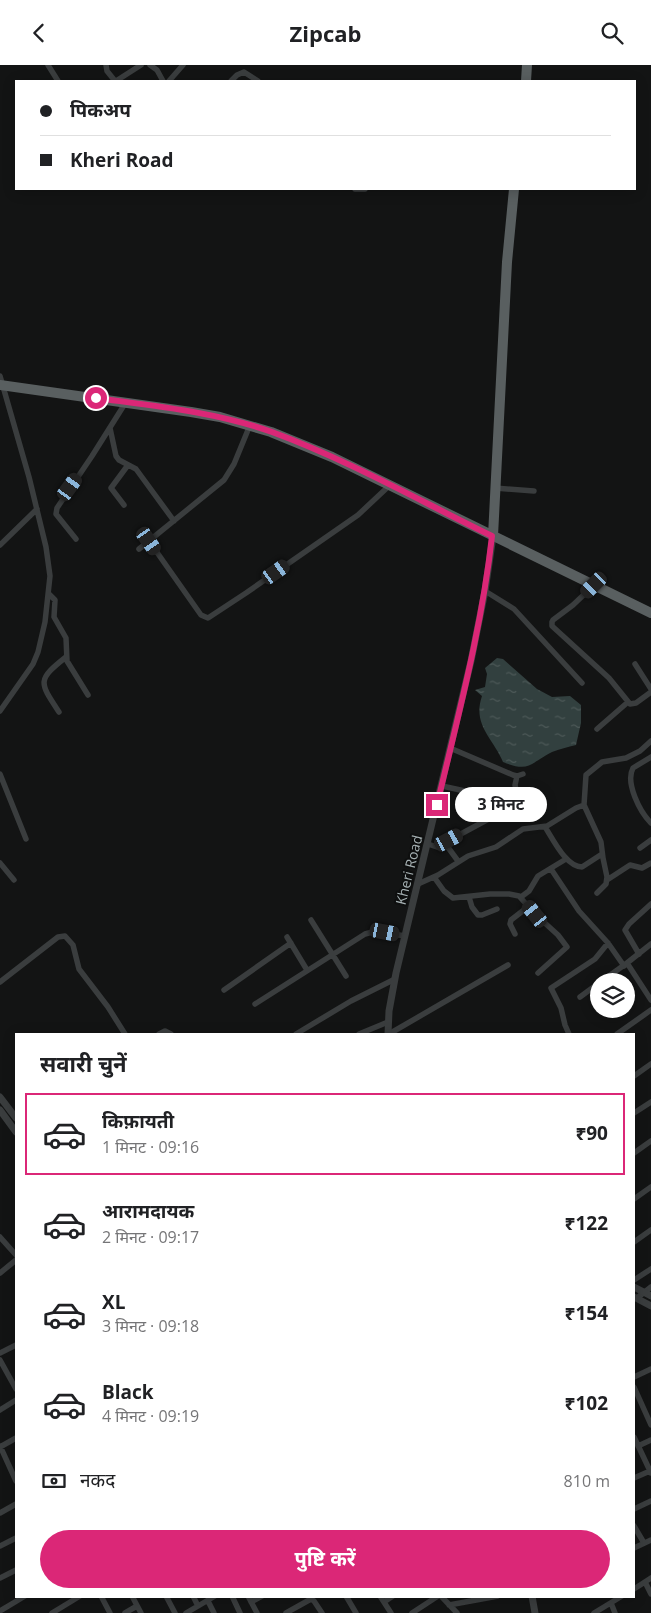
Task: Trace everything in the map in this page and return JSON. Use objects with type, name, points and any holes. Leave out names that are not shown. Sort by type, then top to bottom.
[{"type":"highway","points":[[526,80],[527,65]]},
{"type":"highway","points":[[492,536],[507,262],[514,190]]},
{"type":"highway","points":[[5,384],[192,412],[250,425],[271,432],[332,457],[651,613]]},
{"type":"street","points":[[48,65],[57,80]]},
{"type":"street","points":[[106,65],[107,71],[115,80]]},
{"type":"street","points":[[118,80],[141,65]]},
{"type":"street","points":[[150,65],[162,80]]},
{"type":"street","points":[[170,80],[183,65]]},
{"type":"street","points":[[232,80],[244,72],[256,80]]},
{"type":"street","points":[[0,711],[36,658],[50,595],[49,565],[37,509],[5,384]]},
{"type":"street","points":[[76,539],[56,514],[56,508],[126,403]]},
{"type":"street","points":[[139,549],[216,487],[229,473],[250,425]]},
{"type":"street","points":[[110,428],[118,460],[140,474],[174,521]]},
{"type":"street","points":[[124,505],[111,488],[128,465]]},
{"type":"street","points":[[149,541],[201,615],[208,618],[358,515],[390,485]]},
{"type":"street","points":[[495,488],[534,491]]},
{"type":"street","points":[[0,545],[37,509]]},
{"type":"street","name":"Kheri Road","points":[[388,1033],[395,979],[471,661],[492,536]]},
{"type":"street","points":[[594,585],[551,624],[560,635],[582,652],[618,687],[632,705],[651,691],[635,664]]},
{"type":"street","points":[[484,591],[514,609],[582,683]]},
{"type":"street","points":[[50,595],[55,602],[54,617],[66,638],[66,657],[70,667],[88,695]]},
{"type":"street","points":[[58,712],[47,693],[44,680],[47,673],[66,657]]},
{"type":"street","points":[[597,729],[628,702]]},
{"type":"street","points":[[607,881],[599,837],[584,805],[585,778],[590,770],[605,761],[626,759],[640,751],[651,741]]},
{"type":"street","points":[[428,844],[437,847],[446,843],[496,815],[516,799],[517,795],[515,785],[520,775],[450,748]]},
{"type":"street","points":[[651,757],[633,768],[630,776],[631,785],[642,812],[651,823]]},
{"type":"street","points":[[0,774],[26,839]]},
{"type":"street","points":[[442,786],[488,796]]},
{"type":"street","points":[[418,884],[434,877],[468,856],[490,849],[527,828],[545,827],[584,805]]},
{"type":"street","points":[[545,827],[566,859],[580,868],[602,854]]},
{"type":"street","points":[[640,848],[651,840]]},
{"type":"street","points":[[446,843],[458,861]]},
{"type":"street","points":[[521,897],[529,891],[536,878],[566,859]]},
{"type":"street","points":[[0,863],[14,880]]},
{"type":"street","points":[[597,893],[607,881],[630,865],[642,868],[651,863]]},
{"type":"street","points":[[551,869],[579,911],[608,943],[651,1000]]},
{"type":"street","points":[[434,877],[449,896],[457,899],[490,894],[508,894],[521,897],[558,935],[567,947],[538,973]]},
{"type":"street","points":[[469,897],[472,907],[478,915],[497,909]]},
{"type":"street","points":[[639,954],[625,930],[628,923],[651,904]]},
{"type":"street","points":[[515,933],[510,924],[511,920],[529,906]]},
{"type":"street","points":[[311,920],[346,976]]},
{"type":"street","points":[[255,1004],[332,954],[371,932],[385,932],[406,936]]},
{"type":"street","points":[[0,982],[58,937],[65,935],[73,945],[79,969],[108,1007],[124,1033]]},
{"type":"street","points":[[224,991],[289,940],[307,970]]},
{"type":"street","points":[[569,1033],[561,1009],[551,989],[595,959],[608,943]]},
{"type":"street","points":[[613,973],[651,944]]},
{"type":"street","points":[[390,1033],[508,965]]},
{"type":"street","points":[[298,1033],[351,1001],[395,979]]},
{"type":"street","points":[[580,997],[590,990]]},
{"type":"street","points":[[618,1033],[651,1009]]},
{"type":"street","points":[[361,1033],[388,1022]]},
{"type":"street","points":[[635,1075],[651,1064]]},
{"type":"street","points":[[0,1097],[15,1117]]},
{"type":"street","points":[[635,1112],[651,1101]]},
{"type":"street","points":[[0,1110],[15,1131]]},
{"type":"street","points":[[635,1152],[651,1141]]},
{"type":"street","points":[[635,1198],[651,1187]]},
{"type":"street","points":[[635,1241],[651,1230]]},
{"type":"street","points":[[0,1237],[15,1254]]},
{"type":"street","points":[[0,1273],[15,1261]]},
{"type":"street","points":[[635,1280],[651,1269]]},
{"type":"street","points":[[651,1287],[641,1295],[651,1306]]},
{"type":"street","points":[[0,1353],[15,1346]]},
{"type":"street","points":[[0,1360],[15,1387]]},
{"type":"street","points":[[635,1377],[651,1369]]},
{"type":"street","points":[[635,1389],[651,1425]]},
{"type":"street","points":[[0,1410],[15,1402]]},
{"type":"street","points":[[14,1468],[0,1447],[15,1440]]},
{"type":"street","points":[[635,1478],[650,1470],[636,1445],[651,1440]]},
{"type":"street","points":[[635,1509],[651,1501]]},
{"type":"street","points":[[0,1513],[15,1505]]},
{"type":"street","points":[[635,1528],[644,1543]]},
{"type":"street","points":[[0,1546],[15,1538]]},
{"type":"street","points":[[635,1548],[651,1540]]},
{"type":"street","points":[[0,1579],[15,1571]]},
{"type":"street","points":[[635,1588],[651,1578]]},
{"type":"street","points":[[645,1582],[651,1594]]},
{"type":"street","points":[[0,1611],[22,1598]]},
{"type":"street","points":[[52,1613],[77,1598]]},
{"type":"street","points":[[102,1598],[110,1613]]},
{"type":"street","points":[[133,1598],[141,1613]]},
{"type":"street","points":[[167,1598],[175,1613]]},
{"type":"street","points":[[194,1598],[198,1606]]},
{"type":"street","points":[[190,1612],[212,1598]]},
{"type":"street","points":[[233,1598],[240,1613]]},
{"type":"street","points":[[347,1598],[356,1613]]},
{"type":"street","points":[[381,1598],[391,1613]]},
{"type":"street","points":[[384,1602],[390,1598]]},
{"type":"street","points":[[412,1613],[436,1598]]},
{"type":"street","points":[[441,1598],[455,1612]]},
{"type":"street","points":[[449,1605],[487,1598]]},
{"type":"street","points":[[532,1598],[535,1613]]},
{"type":"street","points":[[594,1613],[619,1598]]},
{"type":"street","points":[[250,1599],[257,1613]]},
{"type":"street","points":[[286,1613],[311,1599],[322,1613]]},
{"type":"street","points":[[208,1601],[214,1613]]},
{"type":"street","points":[[611,1603],[615,1613]]},
{"type":"street","points":[[125,1613],[137,1606]]},
{"type":"water","points":[[497,658],[503,659],[537,689],[552,697],[570,696],[581,705],[581,723],[576,745],[552,752],[525,767],[503,762],[485,731],[480,715],[482,696],[475,690],[485,687],[487,674],[485,668]]},
{"type":"route","points":[[96,398],[220,417],[271,432],[332,457],[492,536],[490,563],[471,661],[437,805]]}]
